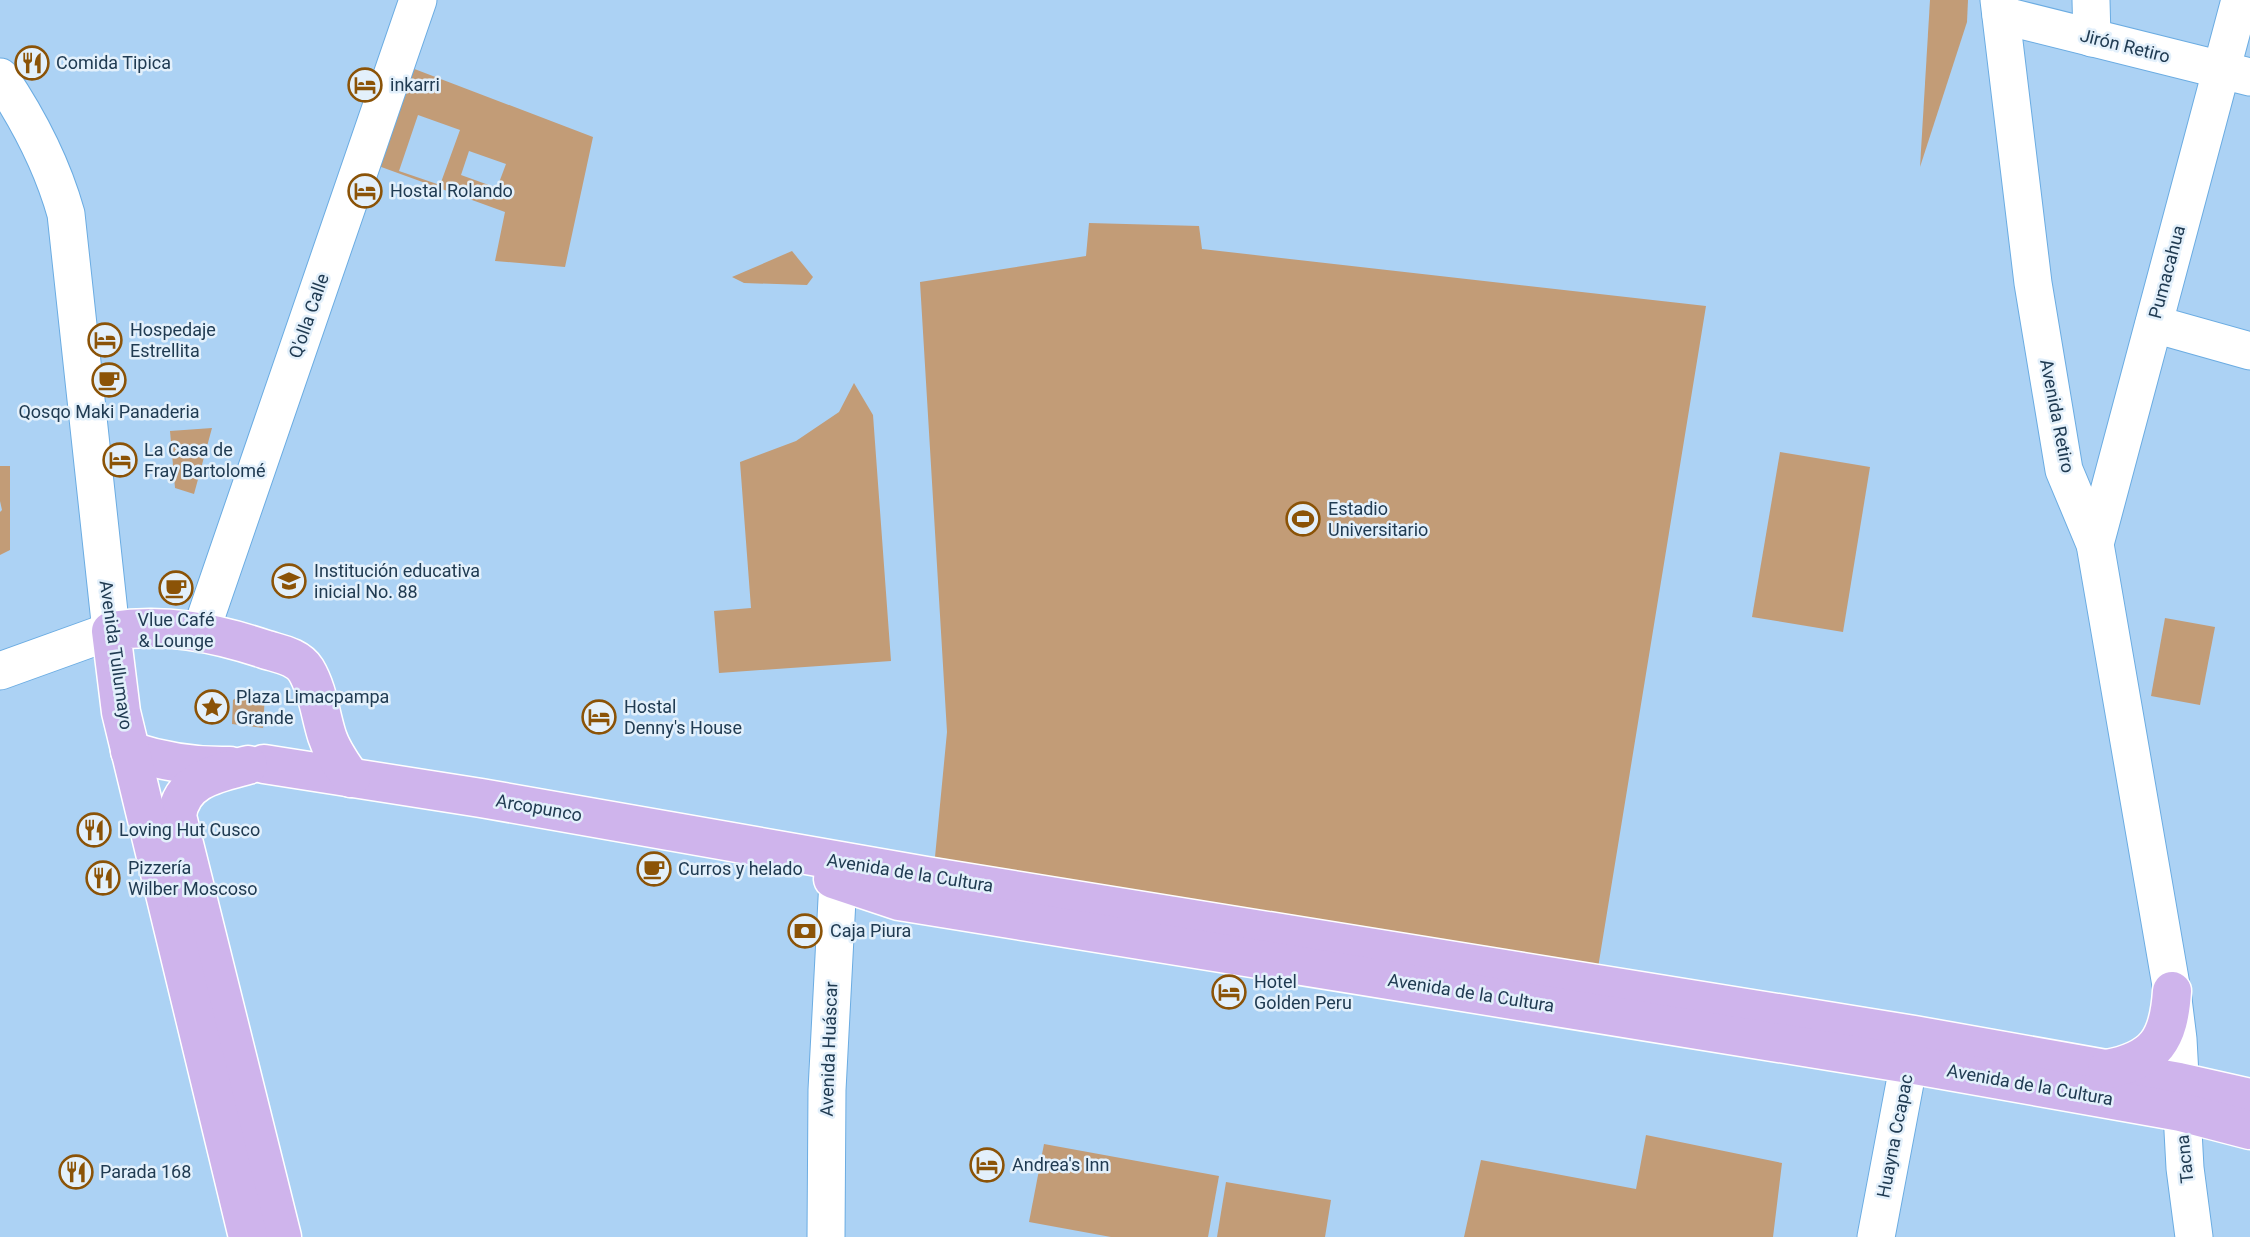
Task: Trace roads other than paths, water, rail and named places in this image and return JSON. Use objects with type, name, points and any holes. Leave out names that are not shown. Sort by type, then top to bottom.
[{"type":"main road","points":[[96,637],[141,627],[201,631],[226,636],[293,659],[304,667],[315,686],[332,748],[351,778]]},
{"type":"main road","name":"Avenida Tullumayo","points":[[96,637],[121,712],[248,1237]]},
{"type":"main road","points":[[282,1237],[177,816],[181,799],[197,781],[282,756],[299,744],[312,729],[320,711]]},
{"type":"main road","name":"Arcopunco","points":[[130,751],[177,764],[256,764],[494,800],[830,867]]},
{"type":"main road","name":"Avenida de la Cultura","points":[[830,867],[899,901],[1382,964],[1911,1050],[2180,1097],[2250,1098]]},
{"type":"main road","points":[[2107,1069],[2130,1065],[2149,1053],[2163,1036],[2171,1015],[2172,991]]},
{"type":"main road","name":"Avenida de la Cultura","points":[[1911,1050],[2107,1069],[2180,1097],[2250,1130]]},
{"type":"street","name":"Q'olla Calle","points":[[201,631],[418,0]]},
{"type":"street","points":[[2091,0],[2092,38]]},
{"type":"street","name":"Pumacahua","points":[[2095,544],[2154,324],[2235,73],[2240,0]]},
{"type":"street","name":"Jirón Retiro","points":[[2000,8],[2092,38],[2235,73]]},
{"type":"street","name":"Avenida Retiro","points":[[2000,8],[2033,283],[2064,470],[2095,544],[2172,991]]},
{"type":"street","name":"Avenida Tullumayo","points":[[0,77],[37,138],[57,182],[66,215],[96,637]]},
{"type":"street","points":[[2154,324],[2250,351]]},
{"type":"street","points":[[0,671],[96,637]]},
{"type":"street","name":"Avenida Huáscar","points":[[826,1237],[830,867]]},
{"type":"street","name":"Tacna","points":[[2172,991],[2194,1237]]},
{"type":"street","name":"Huayna Ccapac","points":[[1876,1237],[1911,1050]]},
{"type":"place","name":"Comida Tipica","points":[[32,63]]},
{"type":"place","name":"inkarri","points":[[365,85]]},
{"type":"place","name":"Hostal Rolando","points":[[365,191]]},
{"type":"place","name":"Hospedaje Estrellita","points":[[105,340]]},
{"type":"place","name":"Qosqo Maki Panaderia","points":[[109,380]]},
{"type":"place","name":"La Casa de Fray Bartolomé","points":[[120,460]]},
{"type":"place","name":"Estadio Universitario","points":[[1303,519]]},
{"type":"place","name":"Institución educativa inicial No. 88","points":[[289,581]]},
{"type":"place","name":"Vlue Café & Lounge","points":[[176,588]]},
{"type":"place","name":"Plaza Limacpampa Grande","points":[[212,707]]},
{"type":"place","name":"Hostal Denny's House","points":[[599,717]]},
{"type":"place","name":"Loving Hut Cusco","points":[[94,830]]},
{"type":"place","name":"Curros y helado","points":[[654,869]]},
{"type":"place","name":"Pizzería Wilber Moscoso","points":[[103,878]]},
{"type":"place","name":"Caja Piura","points":[[805,931]]},
{"type":"place","name":"Hotel Golden Peru","points":[[1229,992]]},
{"type":"place","name":"Andrea's Inn","points":[[987,1165]]},
{"type":"place","name":"Parada 168","points":[[76,1172]]}]
